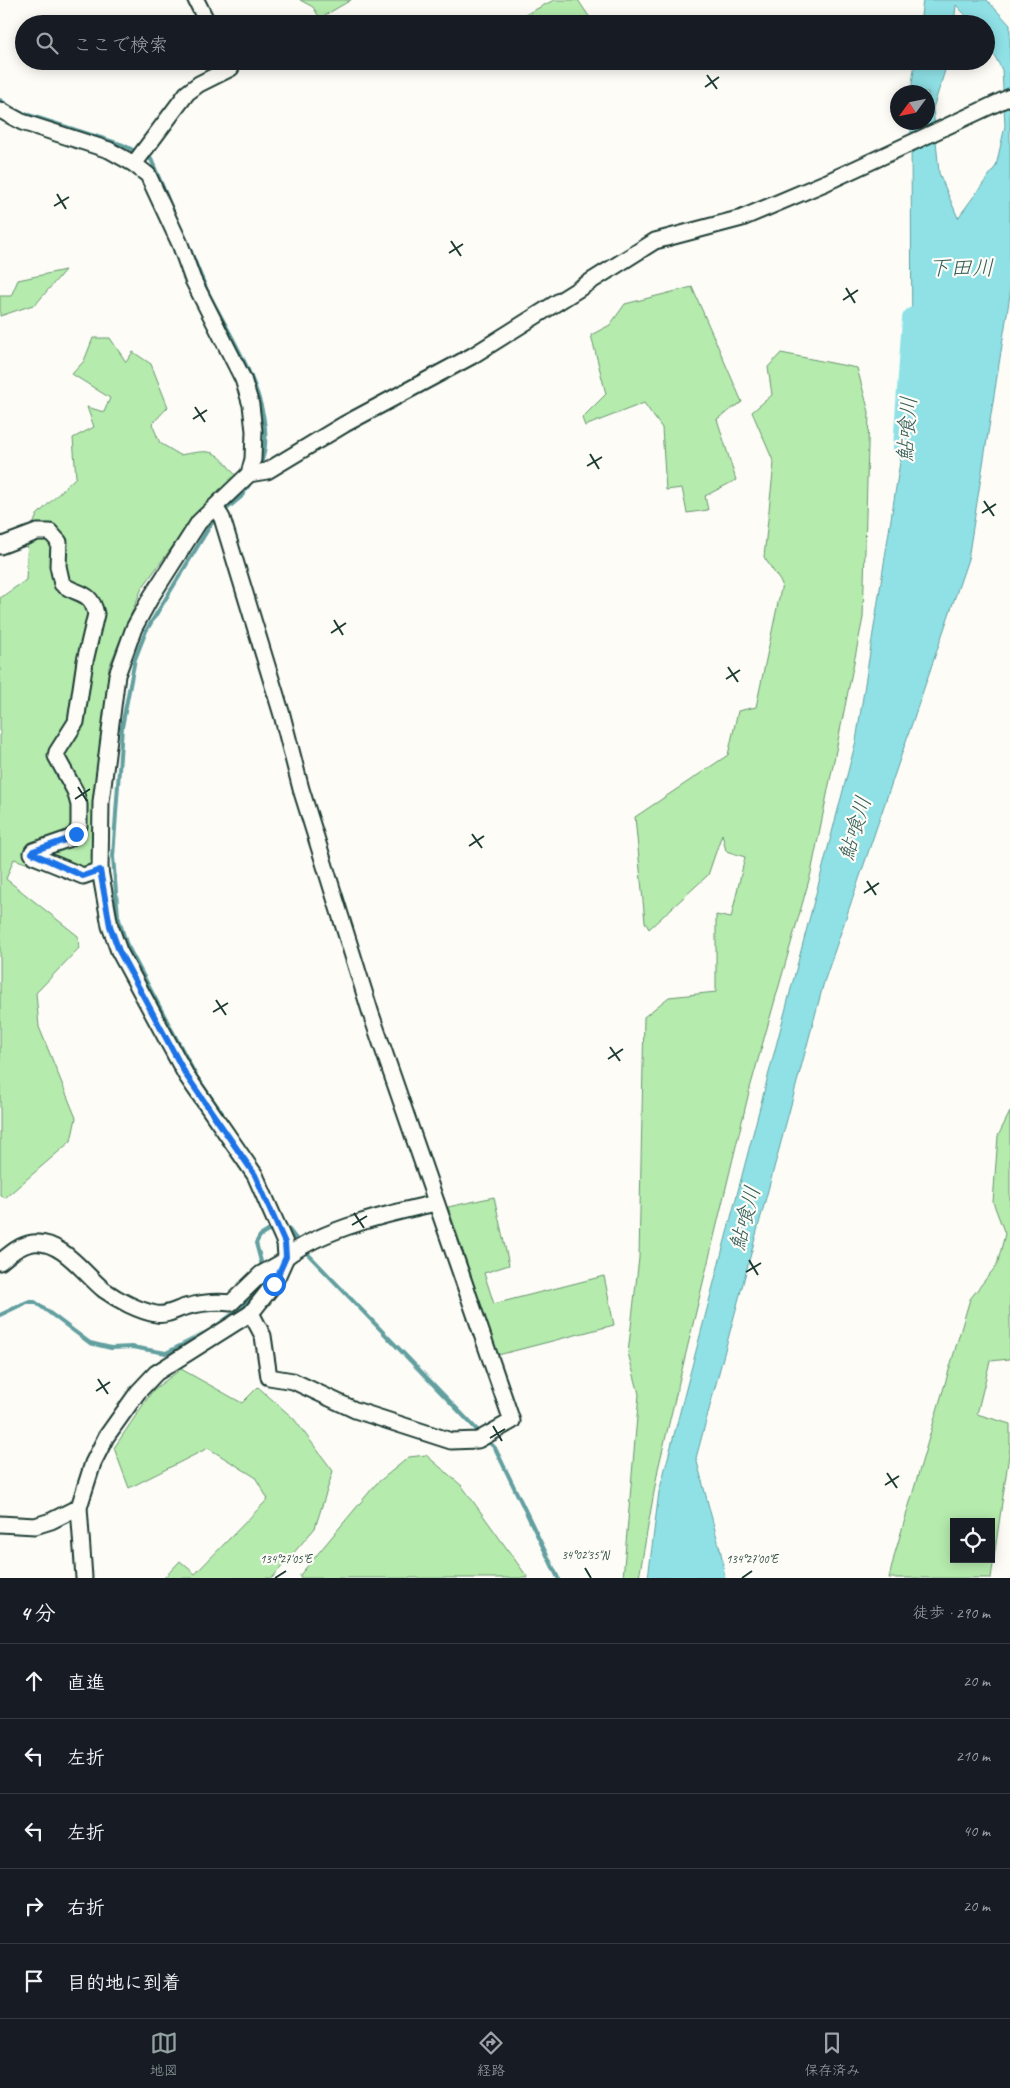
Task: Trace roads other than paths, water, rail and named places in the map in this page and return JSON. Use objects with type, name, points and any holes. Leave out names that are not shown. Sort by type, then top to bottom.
[{"type":"street","points":[[196,0],[204,15]]},
{"type":"street","points":[[140,157],[187,93],[199,84],[227,70]]},
{"type":"street","points":[[293,1253],[285,1243],[255,1175],[186,1075],[119,951],[110,926],[100,870],[101,802],[117,675],[134,628],[151,597],[200,522],[219,512],[254,474],[267,471],[344,424],[472,356],[600,274],[655,242],[742,218],[827,182],[1010,97]]},
{"type":"street","points":[[0,110],[22,122],[109,150],[140,157]]},
{"type":"street","points":[[140,157],[180,244],[193,280],[244,379],[251,405],[254,431],[254,474]]},
{"type":"street","points":[[219,512],[282,715],[301,789],[370,1014],[512,1421],[478,1440],[451,1441],[355,1410],[293,1381],[269,1377],[263,1336],[251,1313]]},
{"type":"street","points":[[0,546],[37,532],[50,532],[59,542],[58,566],[62,584],[87,596],[95,609],[96,614],[85,661],[76,722],[56,756],[76,792],[79,805],[79,826],[76,834],[68,839],[33,851],[32,853],[83,876],[100,870]]},
{"type":"street","points":[[0,1262],[14,1250],[23,1246],[41,1243],[63,1253],[106,1291],[122,1301],[155,1314],[167,1314],[201,1304],[231,1303],[265,1272],[293,1253],[390,1214],[436,1203]]},
{"type":"street","points":[[84,1578],[79,1507],[93,1464],[106,1437],[138,1392],[156,1373],[251,1313],[274,1284],[293,1253]]},
{"type":"street","points":[[0,1524],[34,1526],[51,1521],[79,1507]]},
{"type":"water","name":"下田川","points":[[923,0],[987,0],[1010,25],[1010,295],[968,559],[824,982],[696,1458],[721,1553],[725,1578],[648,1578],[659,1492],[856,741],[912,386],[911,130],[935,130],[939,173],[958,218],[996,166],[1005,126],[1002,70],[995,56],[995,15],[965,15],[956,5],[955,15],[921,15]]},
{"type":"water","name":"下田川","points":[[914,70],[945,70],[935,102],[935,85],[912,85]]},
{"type":"waterway","points":[[0,100],[10,107]]},
{"type":"waterway","points":[[16,111],[123,145],[139,153]]},
{"type":"waterway","points":[[145,157],[151,159],[178,223]]},
{"type":"waterway","points":[[188,245],[208,292],[253,381],[265,426],[265,448],[259,468]]},
{"type":"waterway","name":"鮎喰川","points":[[905,447],[914,319]]},
{"type":"waterway","points":[[223,512],[241,497],[253,479]]},
{"type":"waterway","points":[[218,517],[213,521],[146,631],[135,659],[122,727],[113,857],[118,916],[126,943],[196,1076],[222,1113]]},
{"type":"waterway","points":[[283,1222],[300,1244]]},
{"type":"waterway","points":[[263,1269],[256,1243],[260,1236],[273,1228]]},
{"type":"waterway","points":[[304,1250],[481,1434]]},
{"type":"waterway","points":[[0,1315],[27,1302],[35,1302],[90,1343],[111,1348],[132,1347],[166,1353],[211,1330],[246,1304],[265,1282],[264,1276]]},
{"type":"waterway","points":[[486,1439],[495,1448],[558,1578]]}]
